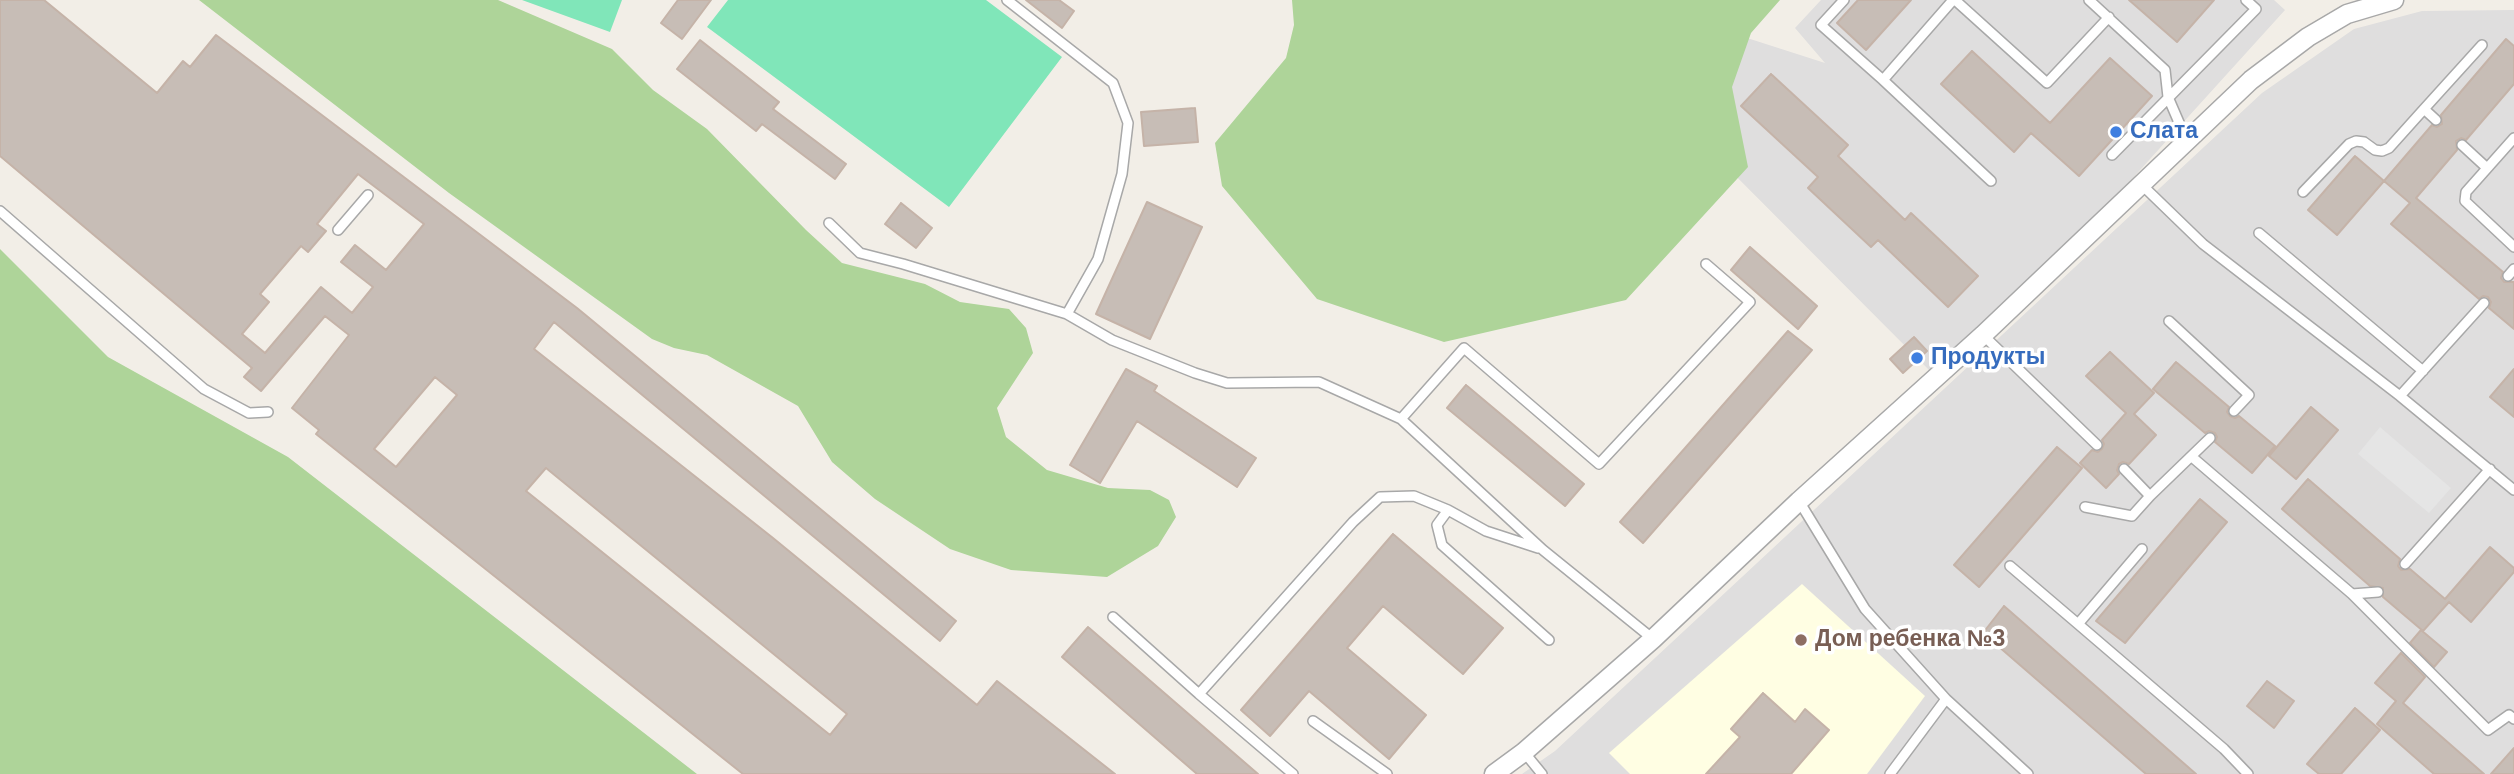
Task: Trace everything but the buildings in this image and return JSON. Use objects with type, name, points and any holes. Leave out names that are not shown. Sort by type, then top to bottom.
[{"type":"street","points":[[1494,774],[1524,752],[1653,639],[1799,501],[1983,335],[2251,80],[2308,37],[2347,14],[2384,1]]},
{"type":"lane","points":[[1007,0],[1113,83],[1128,123],[1122,174],[1098,259],[1068,314]]},
{"type":"lane","points":[[1844,0],[1821,26],[1992,181]]},
{"type":"lane","points":[[1883,80],[1954,0],[2047,83],[2109,17]]},
{"type":"lane","points":[[2089,0],[2165,70],[2168,97],[2187,141]]},
{"type":"lane","points":[[2112,155],[2256,9],[2246,0]]},
{"type":"lane","points":[[2303,192],[2356,141],[2364,142],[2375,150],[2389,148],[2482,45]]},
{"type":"lane","points":[[2424,109],[2436,120]]},
{"type":"lane","points":[[2514,138],[2466,192],[2465,201],[2514,247]]},
{"type":"lane","points":[[2462,145],[2487,168]]},
{"type":"lane","points":[[2141,184],[2203,244],[2400,396],[2514,491]]},
{"type":"lane","points":[[338,230],[369,195]]},
{"type":"lane","points":[[0,211],[204,389],[249,413],[268,412]]},
{"type":"lane","points":[[829,223],[860,253],[1068,314],[1112,340],[1195,373],[1227,383],[1319,382],[1401,419],[1543,550],[1653,639]]},
{"type":"lane","points":[[2259,233],[2423,371]]},
{"type":"lane","points":[[1401,419],[1464,348],[1600,464],[1749,302],[1706,264]]},
{"type":"lane","points":[[2400,396],[2484,303]]},
{"type":"lane","points":[[2168,321],[2249,395],[2234,411]]},
{"type":"lane","points":[[1983,335],[2097,445]]},
{"type":"lane","points":[[2085,507],[2132,516],[2210,438]]},
{"type":"lane","points":[[2192,457],[2352,594],[2488,730],[2509,715],[2514,719]]},
{"type":"lane","points":[[2124,469],[2150,496]]},
{"type":"lane","points":[[2404,564],[2490,470]]},
{"type":"lane","points":[[1199,694],[1353,522],[1380,497],[1414,496],[1448,510],[1486,531],[1543,550]]},
{"type":"lane","points":[[1799,501],[1865,609],[1946,699],[2028,774]]},
{"type":"lane","points":[[1448,510],[1437,525],[1442,545],[1549,640]]},
{"type":"lane","points":[[2078,624],[2142,549]]},
{"type":"lane","points":[[2010,566],[2224,749],[2248,774]]},
{"type":"lane","points":[[2352,594],[2378,592]]},
{"type":"lane","points":[[1114,617],[1293,774]]},
{"type":"lane","points":[[1890,774],[1946,699]]},
{"type":"lane","points":[[1313,722],[1387,774]]},
{"type":"lane","points":[[1524,752],[1542,774]]},
{"type":"shaded area","points":[[1821,0],[2274,0],[2285,10],[2044,276],[1936,377],[1675,115],[1744,37],[1825,63],[1795,28]]},
{"type":"shaded area","points":[[2514,10],[2514,774],[1522,774],[1555,751],[2262,93],[2354,29],[2422,11]]},
{"type":"shaded area","points":[[2380,427],[2451,488],[2429,513],[2358,454]]},
{"type":"shaded area","name":"Дом ребенка №3","points":[[1802,584],[1925,696],[1867,774],[1630,774],[1609,753]]},
{"type":"green space","points":[[199,0],[498,0],[612,49],[653,90],[707,129],[842,263],[925,284],[960,302],[1009,309],[1026,328],[1033,353],[997,408],[1006,437],[1047,470],[1108,488],[1150,490],[1169,500],[1176,517],[1158,546],[1107,577],[1011,570],[950,549],[875,499],[832,462],[798,406],[707,355],[674,348],[652,339],[449,193]]},
{"type":"green space","points":[[522,0],[622,0],[610,32]]},
{"type":"green space","points":[[728,0],[986,0],[1062,57],[949,207],[707,27]]},
{"type":"green space","points":[[1292,0],[1780,0],[1751,33],[1732,87],[1748,167],[1626,300],[1444,342],[1317,299],[1222,186],[1215,143],[1286,58],[1294,25]]},
{"type":"green space","points":[[0,249],[108,357],[288,457],[697,774],[0,774]]},
{"type":"place","name":"Слата","points":[[2116,132]]},
{"type":"place","name":"Продукты","points":[[1917,358]]},
{"type":"place","name":"Дом ребенка №3","points":[[1801,640]]}]
